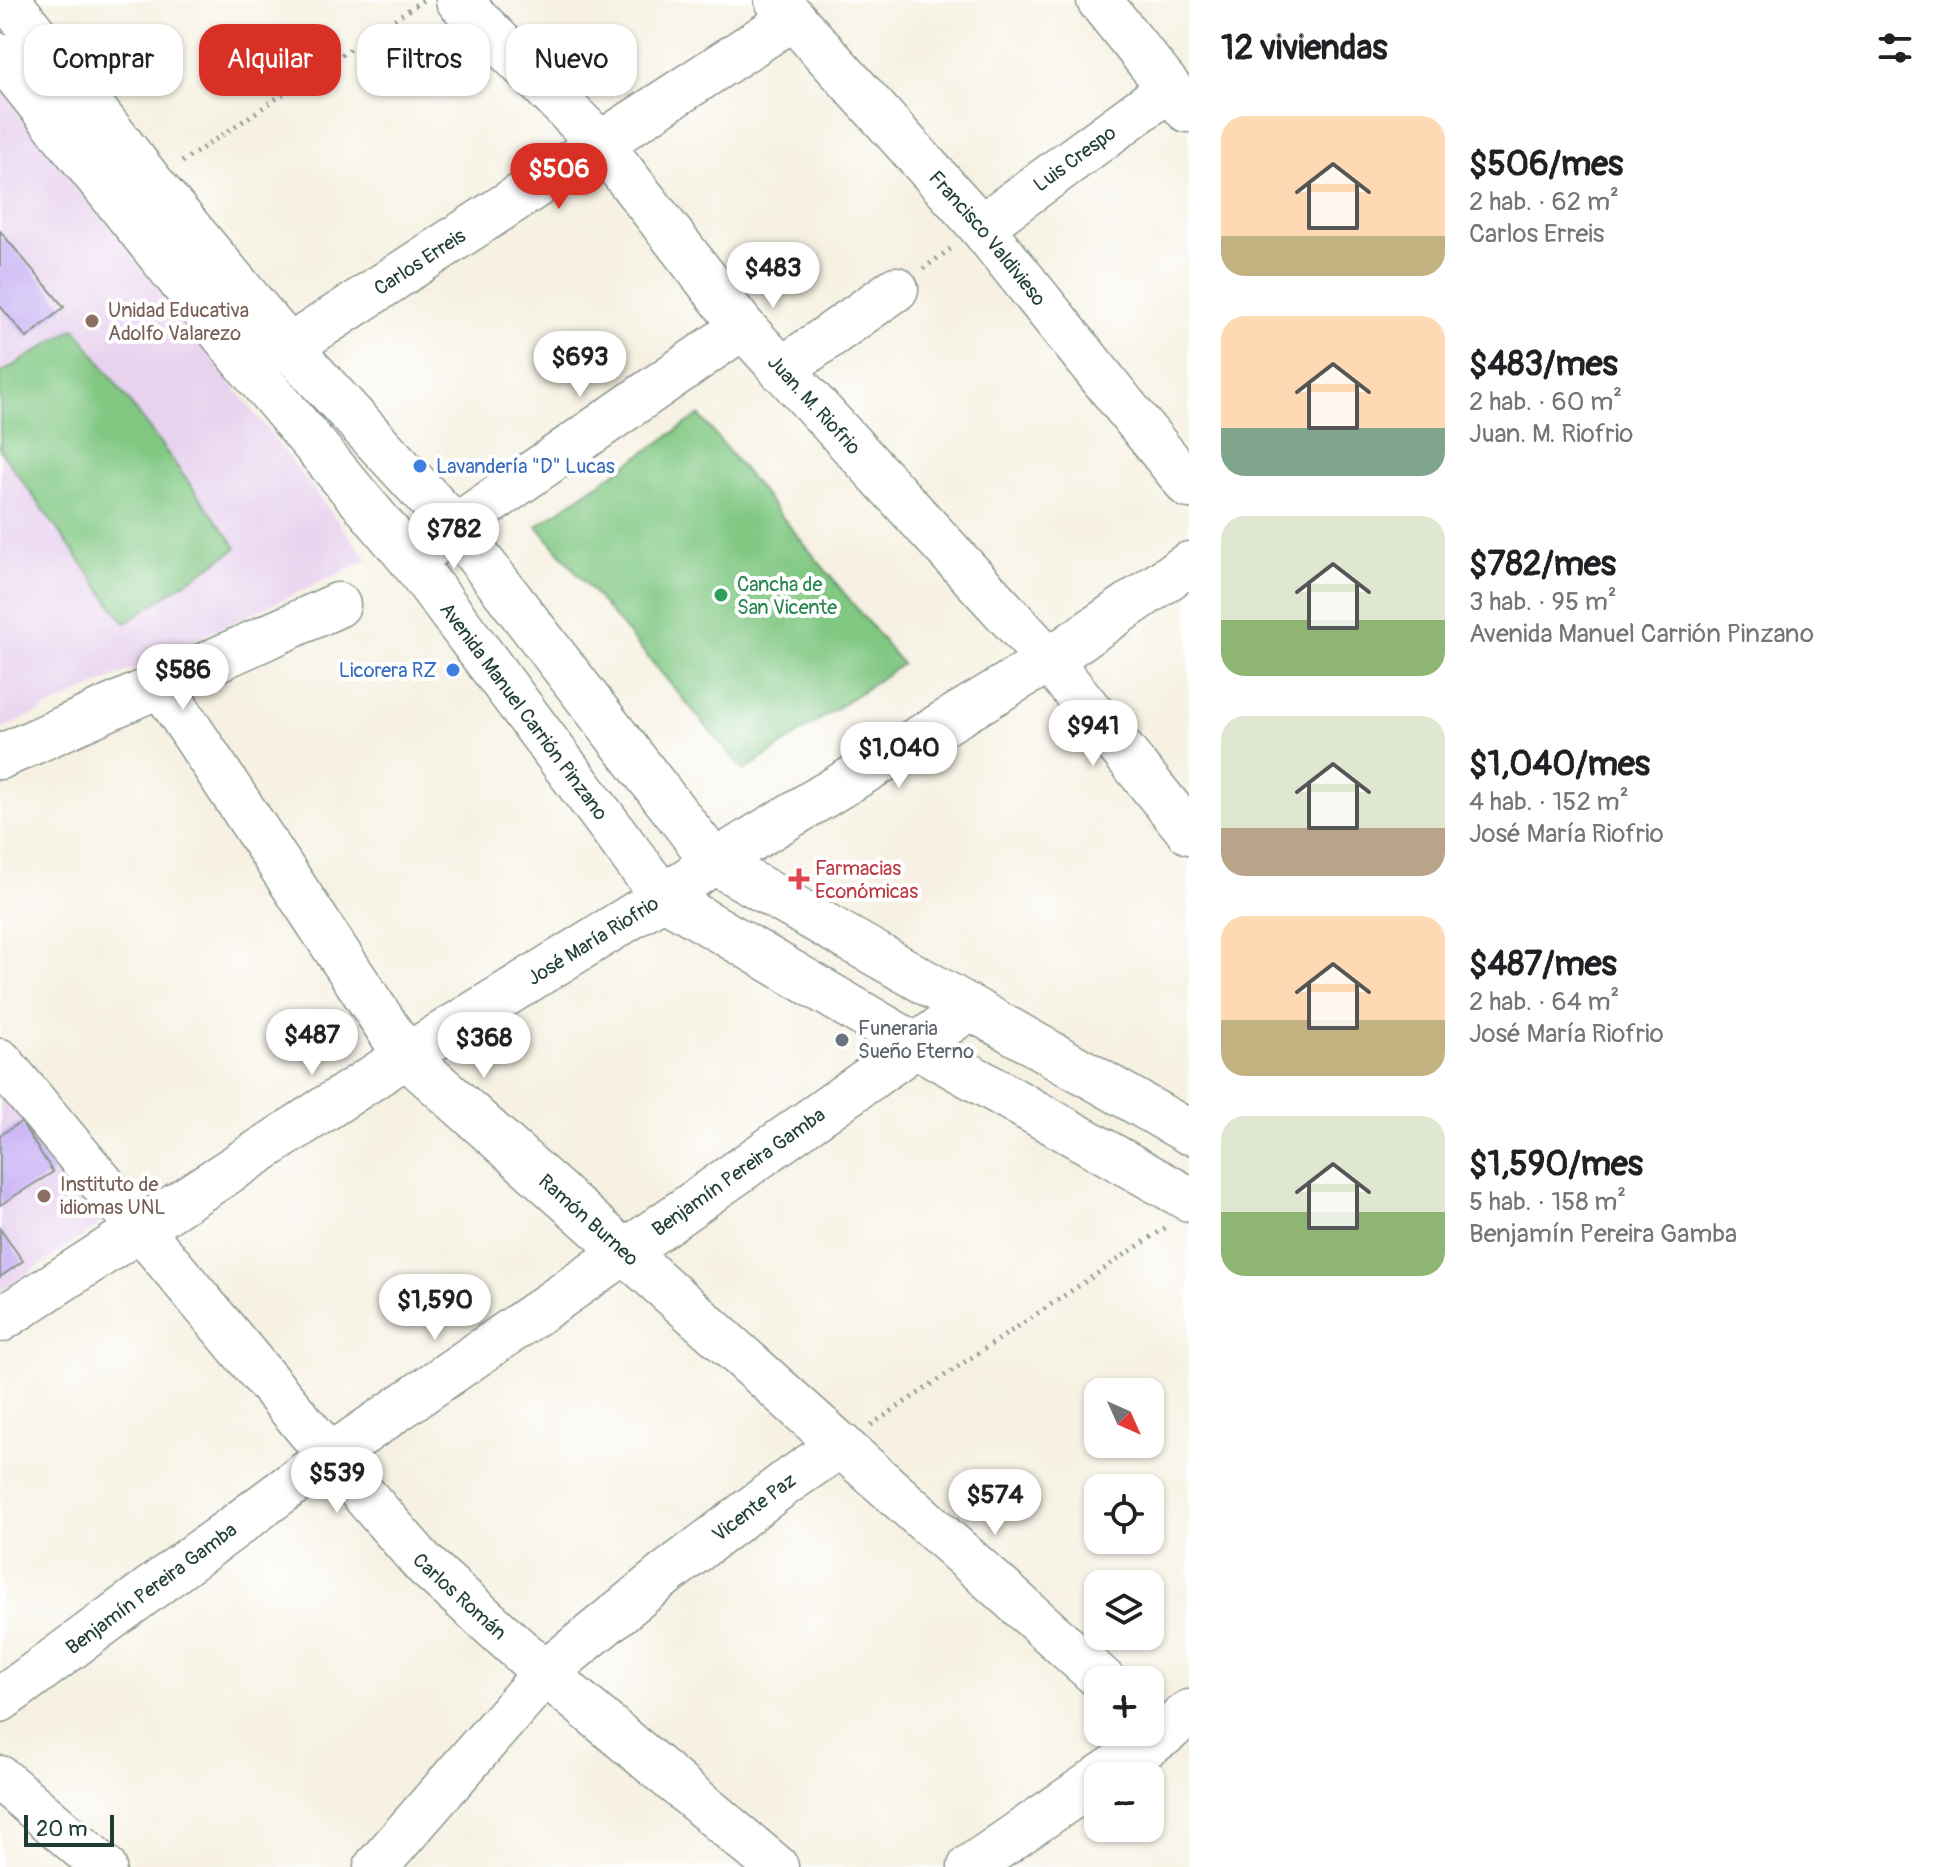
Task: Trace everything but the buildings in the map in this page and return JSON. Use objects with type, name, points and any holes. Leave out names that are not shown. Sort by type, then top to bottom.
[{"type":"street","points":[[8,0],[151,182],[289,347],[455,527],[714,862],[1189,1132]]},
{"type":"street","name":"Juan. M. Riofrio","points":[[458,0],[601,144],[743,327],[1049,660],[1189,832]]},
{"type":"street","points":[[1099,0],[1179,100]]},
{"type":"street","name":"Carlos Erreis","points":[[289,347],[601,144],[785,9]]},
{"type":"street","name":"Francisco Valdivieso","points":[[785,9],[981,227],[1189,486]]},
{"type":"street","name":"Avenida Manuel Carrión Pinzano","points":[[0,55],[249,367],[412,561],[663,897],[915,1045],[1183,1210]]},
{"type":"street","name":"Luis Crespo","points":[[981,227],[1179,100]]},
{"type":"street","points":[[781,370],[896,289]]},
{"type":"street","points":[[412,561],[455,527],[743,327]]},
{"type":"street","name":"José María Riofrio","points":[[0,1320],[406,1056],[663,897],[714,862],[1049,660],[1189,564]]},
{"type":"street","points":[[0,757],[338,605]]},
{"type":"street","name":"Ramón Burneo","points":[[161,685],[406,1056],[1087,1666]]},
{"type":"street","name":"Benjamín Pereira Gamba","points":[[0,1700],[330,1456],[969,1008]]},
{"type":"street","name":"Carlos Román","points":[[0,1061],[423,1563],[545,1673],[776,1867]]},
{"type":"street","name":"Vicente Paz","points":[[376,1867],[545,1673],[667,1573],[841,1445]]},
{"type":"street","points":[[1124,1762],[1173,1732]]},
{"type":"street","points":[[0,1778],[104,1867]]},
{"type":"street","points":[[970,1867],[1084,1788]]},
{"type":"path","points":[[151,182],[424,0]]},
{"type":"path","points":[[896,289],[981,227]]},
{"type":"path","points":[[841,1445],[1183,1210]]},
{"type":"shaded area","name":"Unidad Educativa Adolfo Valarezo","points":[[0,83],[368,560],[0,730]]},
{"type":"shaded area","name":"Instituto de idiomas UNL","points":[[0,1088],[107,1220],[0,1292]]},
{"type":"green space","points":[[75,328],[237,548],[125,623],[0,450],[0,374]]},
{"type":"green space","name":"Cancha de San Vicente","points":[[699,415],[902,664],[744,771],[537,526]]},
{"type":"place","name":"Unidad Educativa Adolfo Valarezo","points":[[92,321]]},
{"type":"place","name":"Lavandería \"D\" Lucas","points":[[420,466]]},
{"type":"place","name":"Cancha de San Vicente","points":[[721,595]]},
{"type":"place","name":"Licorera RZ","points":[[453,670]]},
{"type":"place","name":"Farmacias Económicas","points":[[799,879]]},
{"type":"place","name":"Funeraria Sueño Eterno","points":[[842,1040]]},
{"type":"place","name":"Instituto de idiomas UNL","points":[[44,1196]]}]
